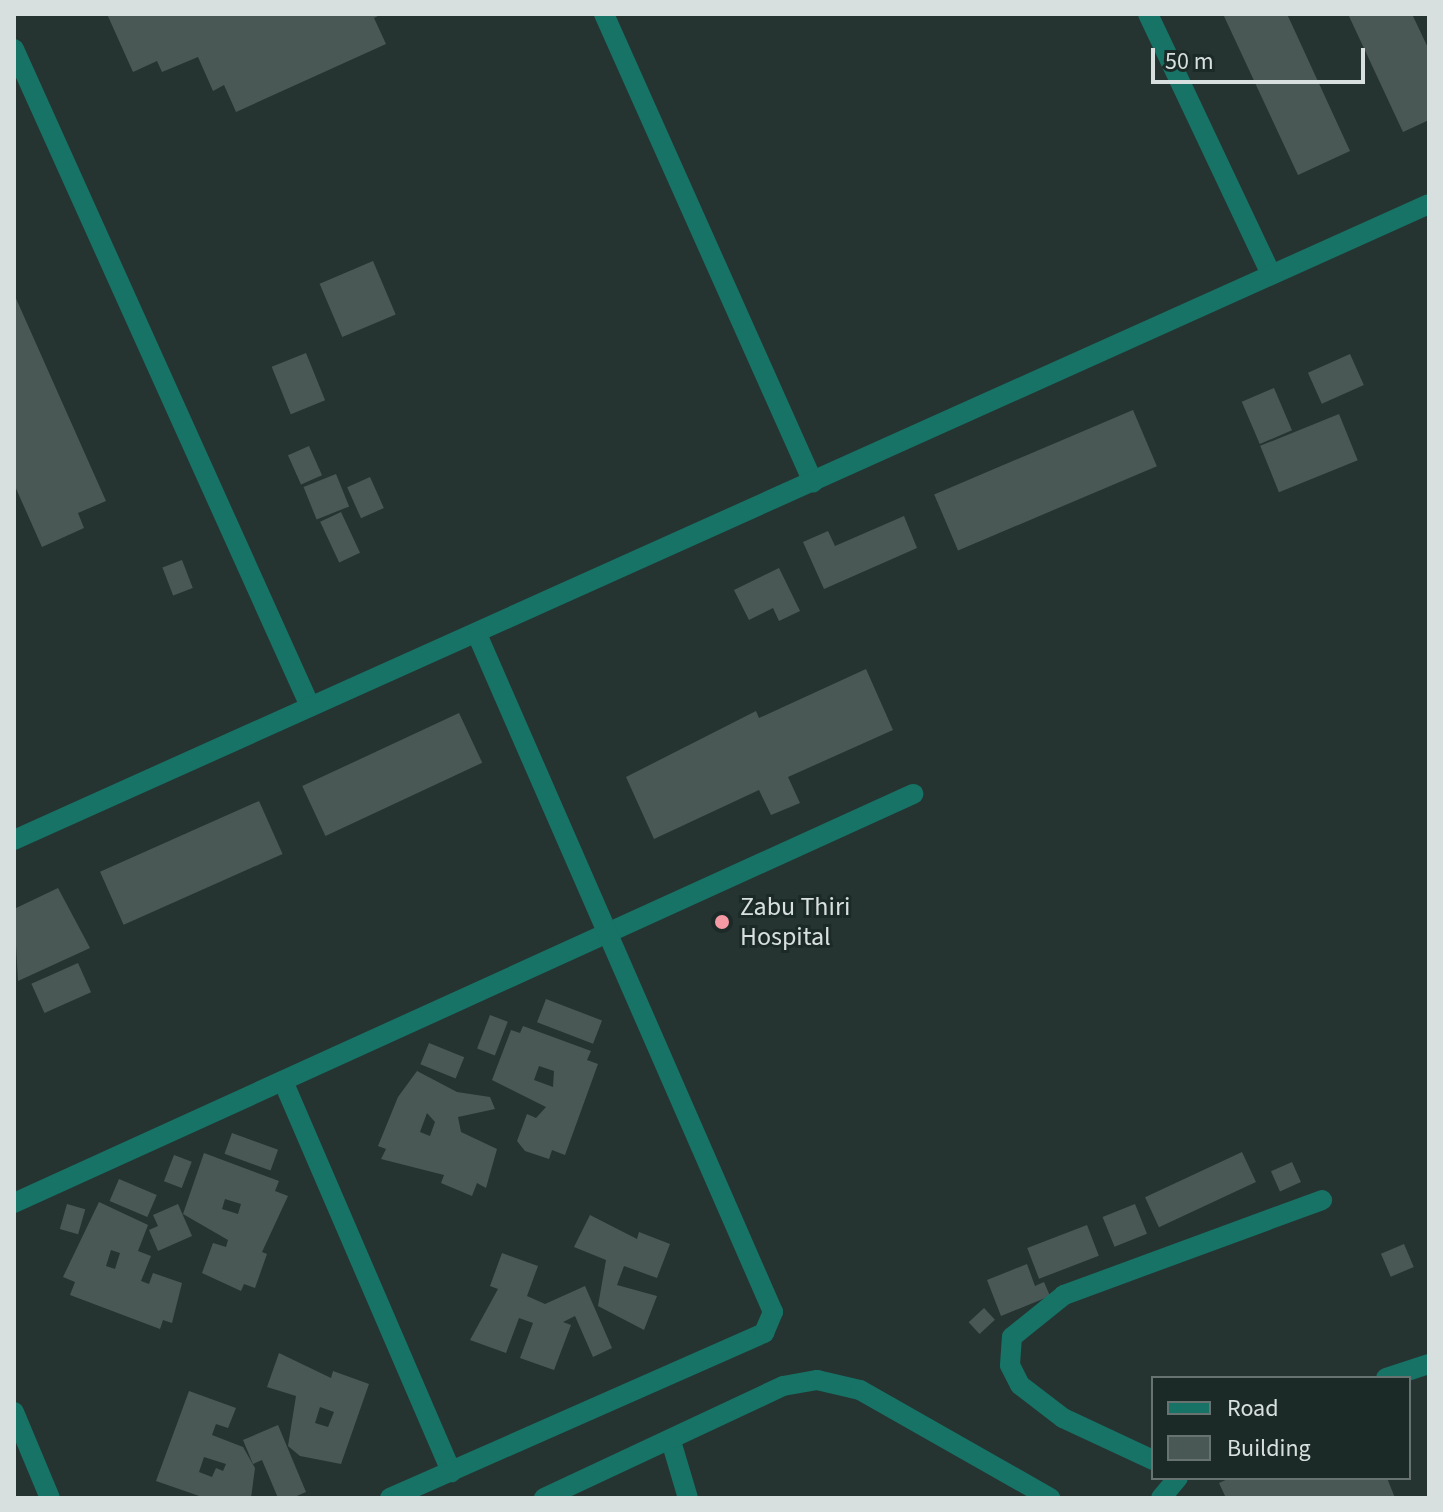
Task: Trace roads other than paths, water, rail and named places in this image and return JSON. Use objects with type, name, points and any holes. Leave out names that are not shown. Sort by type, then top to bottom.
[{"type":"street","points":[[604,14],[813,482]]},
{"type":"street","points":[[1148,14],[1270,272]]},
{"type":"street","points":[[14,49],[310,706]]},
{"type":"street","points":[[14,840],[477,634],[1270,272],[1429,204]]},
{"type":"street","points":[[390,1498],[770,1325],[767,1286],[612,931],[477,634]]},
{"type":"street","points":[[14,1203],[913,794]]},
{"type":"street","points":[[283,1081],[451,1472]]},
{"type":"street","points":[[1151,1459],[1063,1418],[1020,1385],[1010,1365],[1012,1337],[1031,1315],[1064,1295],[1322,1200]]},
{"type":"street","points":[[1392,1376],[1429,1364]]},
{"type":"street","points":[[544,1498],[783,1386],[838,1383],[1050,1498]]},
{"type":"street","points":[[14,1412],[50,1498]]},
{"type":"street","points":[[671,1441],[688,1498]]},
{"type":"street","points":[[1161,1498],[1176,1480]]},
{"type":"place","name":"Zabu Thiri Hospital","points":[[722,922]]}]
